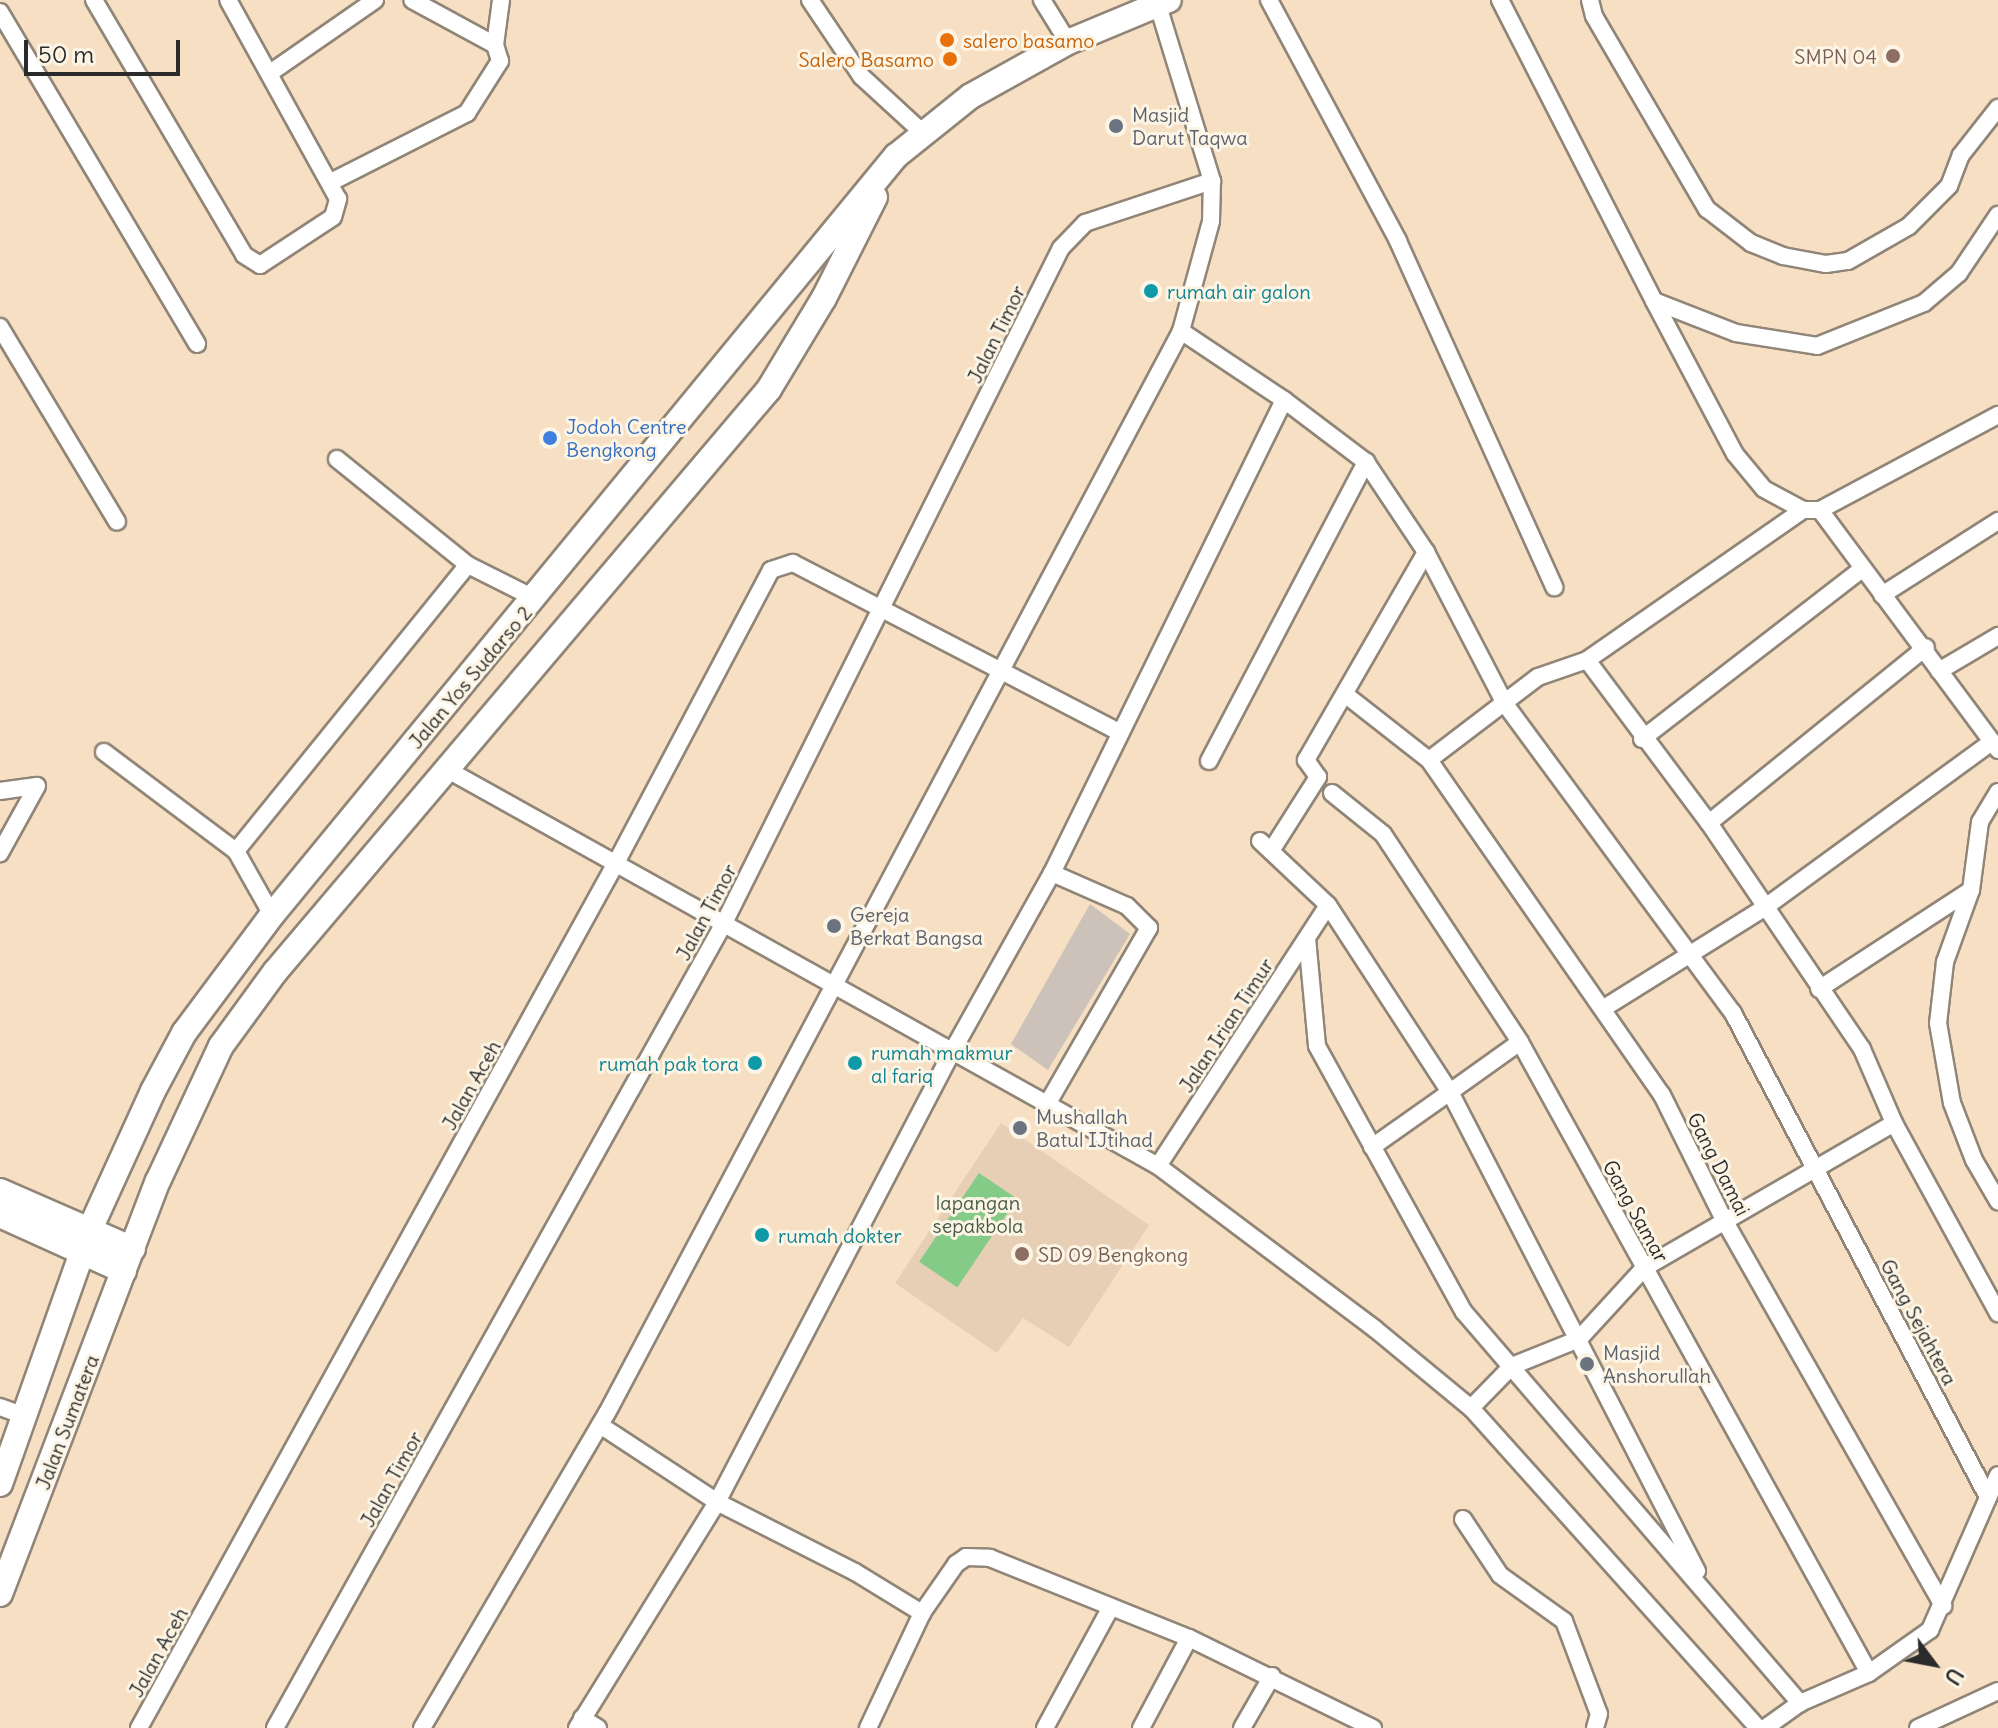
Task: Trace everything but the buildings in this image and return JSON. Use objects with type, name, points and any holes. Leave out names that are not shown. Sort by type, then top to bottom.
[{"type":"main road","name":"Jalan Yos Sudarso 2","points":[[91,1227],[184,1033],[272,915],[536,599],[896,156],[922,132],[971,96],[1068,42],[1163,2]]},
{"type":"main road","name":"Jalan Yos Sudarso 2","points":[[129,1260],[189,1107],[221,1046],[275,972],[550,653],[769,389],[818,310],[896,156]]},
{"type":"main road","points":[[514,625],[550,653]]},
{"type":"main road","points":[[0,1191],[91,1227],[129,1260]]},
{"type":"main road","points":[[0,1215],[83,1253],[129,1260]]},
{"type":"main road","name":"Jalan Sumatera","points":[[0,1484],[91,1227]]},
{"type":"main road","name":"Jalan Sumatera","points":[[0,1594],[129,1260]]},
{"type":"street","points":[[94,0],[253,263],[268,263],[333,217],[338,199],[228,0]]},
{"type":"street","points":[[412,0],[495,45]]},
{"type":"street","points":[[331,182],[467,113],[500,61],[495,45],[501,0]]},
{"type":"street","points":[[810,0],[861,76],[922,132]]},
{"type":"street","points":[[1042,0],[1068,42]]},
{"type":"street","points":[[1269,0],[1398,241],[1554,587]]},
{"type":"street","points":[[1500,0],[1735,454],[1764,489],[1811,510],[1926,647],[1939,671],[1994,746],[1764,908],[1685,953],[1604,1008]]},
{"type":"street","points":[[1590,0],[1602,29],[1707,209],[1751,243],[1783,256],[1826,264],[1848,261],[1887,241],[1949,186],[1961,155],[1998,108]]},
{"type":"street","points":[[422,1728],[600,1425],[997,671],[1181,331],[1211,221],[1212,181],[1163,2]]},
{"type":"street","points":[[270,73],[366,3]]},
{"type":"street","points":[[0,12],[197,344]]},
{"type":"street","name":"Jalan Timor","points":[[275,1728],[724,923],[884,610],[1066,241],[1085,223],[1212,181]]},
{"type":"street","points":[[1654,301],[1736,333],[1817,346],[1924,303],[1959,273],[1998,215]]},
{"type":"street","points":[[0,327],[117,522]]},
{"type":"street","name":"Gang Sejahtera","points":[[1181,331],[1284,400],[1366,462],[1426,552],[1505,704],[1685,953],[1733,1013],[1988,1497]]},
{"type":"street","points":[[598,1728],[580,1723],[717,1502],[953,1050],[1052,873],[1284,400]]},
{"type":"street","points":[[1429,760],[1538,677],[1587,660],[1811,510],[1998,415]]},
{"type":"street","points":[[337,459],[468,565],[536,599]]},
{"type":"street","points":[[1209,761],[1366,462]]},
{"type":"street","points":[[1882,595],[1998,521]]},
{"type":"street","points":[[1426,552],[1306,760],[1318,777],[1265,846],[1328,905],[1450,1092],[1709,1594]]},
{"type":"street","name":"Jalan Aceh","points":[[139,1728],[617,861],[771,570],[793,563],[1121,733]]},
{"type":"street","points":[[236,851],[468,565]]},
{"type":"street","points":[[1642,739],[1861,570]]},
{"type":"street","points":[[1939,671],[1998,636]]},
{"type":"street","points":[[1709,823],[1926,647]]},
{"type":"street","points":[[1587,660],[1642,739],[1709,823],[1862,1049],[1894,1123],[1998,1313]]},
{"type":"street","name":"Gang Damai","points":[[1346,695],[1429,760],[1662,1095],[1724,1220],[1943,1606]]},
{"type":"street","points":[[104,752],[236,851],[272,915]]},
{"type":"street","points":[[448,770],[1049,1101],[1158,1166],[1387,1338],[1471,1408],[1758,1728]]},
{"type":"street","points":[[0,791],[37,786],[0,853]]},
{"type":"street","points":[[1998,792],[1980,822],[1971,890],[1940,990],[1941,1060],[1960,1127],[1998,1201]]},
{"type":"street","name":"Gang Samar","points":[[1332,793],[1383,834],[1520,1042],[1869,1673]]},
{"type":"street","points":[[1049,1101],[1149,928],[1127,906],[1052,873]]},
{"type":"street","points":[[1819,989],[1971,890]]},
{"type":"street","name":"Jalan Irian Timur","points":[[1158,1166],[1328,905]]},
{"type":"street","points":[[1307,938],[1317,1046],[1464,1312],[1800,1703]]},
{"type":"street","points":[[1372,1147],[1520,1042]]},
{"type":"street","points":[[1471,1408],[1512,1366],[1579,1339],[1644,1268],[1894,1123]]},
{"type":"street","points":[[0,1407],[25,1416]]},
{"type":"street","points":[[600,1425],[717,1502],[855,1572],[922,1613]]},
{"type":"street","points":[[1765,1728],[1800,1703],[1869,1673],[1930,1630],[1998,1475]]},
{"type":"street","points":[[1463,1519],[1500,1575],[1564,1621],[1599,1714],[1595,1728]]},
{"type":"street","points":[[868,1728],[922,1613],[947,1572],[966,1557],[977,1556],[1189,1638],[1373,1728]]},
{"type":"street","points":[[1045,1728],[1111,1607]]},
{"type":"street","points":[[1141,1728],[1189,1638]]},
{"type":"street","points":[[1242,1728],[1272,1676]]},
{"type":"street","points":[[1918,1728],[1998,1691]]},
{"type":"street","points":[[1332,1728],[1341,1713]]},
{"type":"shaded area","points":[[1090,904],[1130,934],[1048,1070],[1011,1044]]},
{"type":"shaded area","name":"SD 09 Bengkong","points":[[1001,1123],[1149,1225],[1069,1347],[1023,1318],[997,1353],[895,1283]]},
{"type":"green space","name":"lapangan sepakbola","points":[[979,1173],[1017,1199],[957,1287],[919,1262]]},
{"type":"place","name":"salero basamo","points":[[947,40]]},
{"type":"place","name":"SMPN 04","points":[[1893,56]]},
{"type":"place","name":"Salero Basamo","points":[[950,59]]},
{"type":"place","name":"Masjid Darut Taqwa","points":[[1116,126]]},
{"type":"place","name":"rumah air galon","points":[[1151,291]]},
{"type":"place","name":"Jodoh Centre Bengkong","points":[[550,438]]},
{"type":"place","name":"Gereja Berkat Bangsa","points":[[834,926]]},
{"type":"place","name":"rumah pak tora","points":[[755,1063]]},
{"type":"place","name":"rumah makmur al fariq","points":[[855,1063]]},
{"type":"place","name":"Mushallah Batul IJtihad","points":[[1020,1128]]},
{"type":"place","name":"rumah dokter","points":[[762,1235]]},
{"type":"place","name":"SD 09 Bengkong","points":[[1022,1254]]},
{"type":"place","name":"Masjid Anshorullah","points":[[1587,1364]]}]
